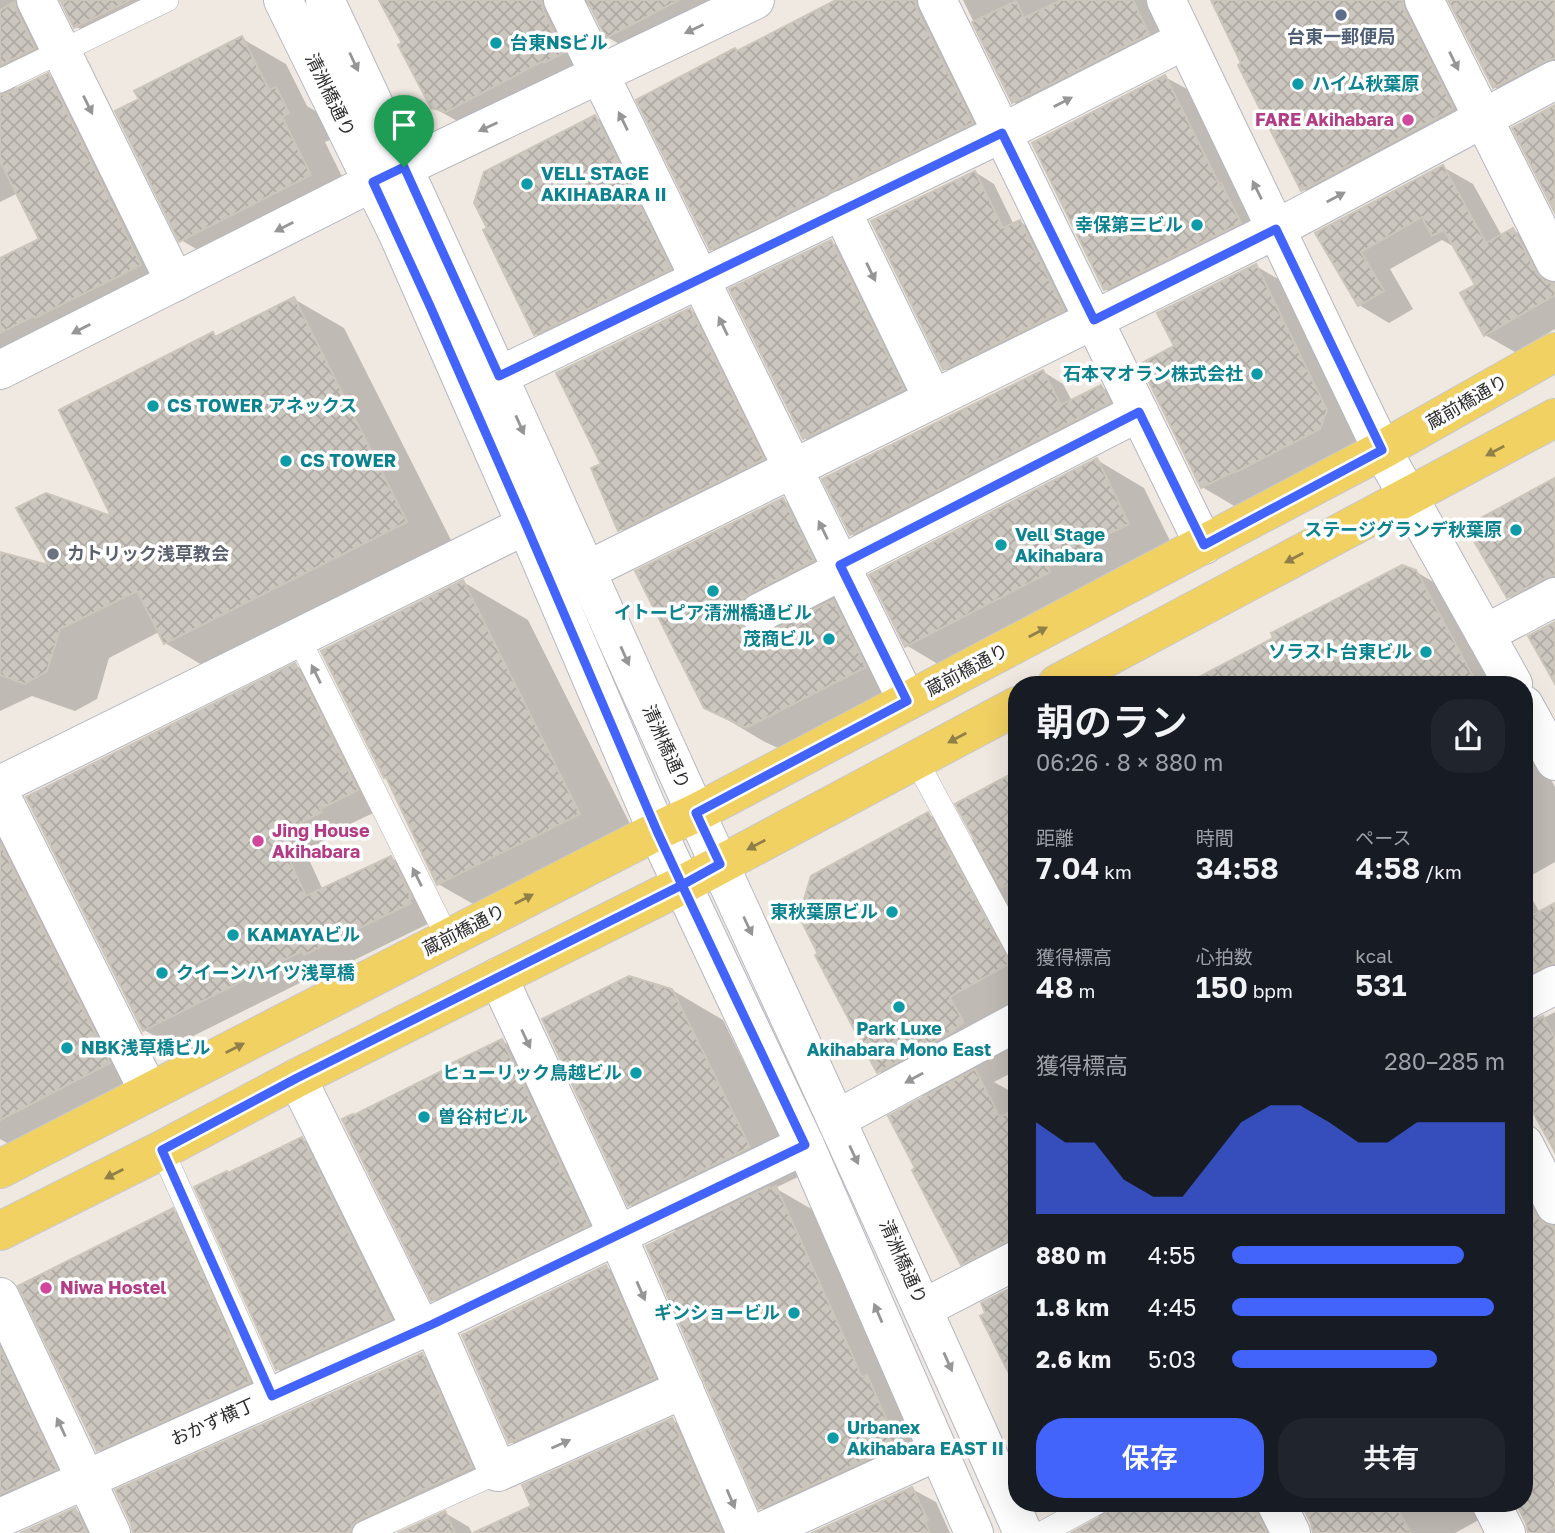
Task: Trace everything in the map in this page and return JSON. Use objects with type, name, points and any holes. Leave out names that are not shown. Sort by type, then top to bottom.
[{"type":"main road","name":"蔵前橋通り","points":[[0,1169],[696,813],[1382,450],[1555,352]]},
{"type":"main road","points":[[1075,676],[1555,418]]},
{"type":"main road","points":[[0,1231],[682,885],[1008,711]]},
{"type":"street","points":[[37,0],[175,282]]},
{"type":"street","name":"清洲橋通り","points":[[283,0],[389,175],[499,376],[924,1308],[1008,1499]]},
{"type":"street","name":"清洲橋通り","points":[[325,0],[389,175],[398,234],[657,831],[805,1145],[974,1533]]},
{"type":"street","points":[[563,0],[907,701]]},
{"type":"street","points":[[0,370],[389,175],[755,0]]},
{"type":"street","points":[[937,0],[1204,545]]},
{"type":"street","points":[[1166,0],[1382,450],[1509,676]]},
{"type":"street","points":[[1424,0],[1555,262]]},
{"type":"street","points":[[499,376],[1002,133],[1185,40]]},
{"type":"street","points":[[586,571],[1276,229],[1555,80]]},
{"type":"street","points":[[841,211],[933,399]]},
{"type":"street","points":[[759,613],[1139,412]]},
{"type":"street","points":[[0,785],[526,525]]},
{"type":"street","points":[[1485,634],[1555,597]]},
{"type":"street","points":[[0,794],[149,1092]]},
{"type":"street","points":[[498,977],[617,1236],[746,1533]]},
{"type":"street","points":[[1533,996],[1555,985]]},
{"type":"street","points":[[837,1119],[1008,1027]]},
{"type":"street","points":[[297,1078],[427,1327],[498,1472],[684,1389]]},
{"type":"street","name":"おかず横丁","points":[[0,1518],[427,1327],[805,1145]]},
{"type":"street","points":[[1533,1162],[1555,1205]]},
{"type":"street","points":[[924,1308],[1008,1265]]},
{"type":"street","points":[[0,1297],[111,1533]]},
{"type":"street","points":[[759,1533],[938,1451]]},
{"type":"street","name":"清洲橋通り","points":[[1014,1512],[1023,1533]]},
{"type":"street","points":[[1280,1512],[1291,1533]]},
{"type":"street","points":[[1496,1512],[1506,1533]]},
{"type":"lane","points":[[0,81],[166,0]]},
{"type":"lane","points":[[298,637],[448,939]]},
{"type":"lane","points":[[916,760],[1008,931]]},
{"type":"lane","points":[[162,1150],[272,1396]]},
{"type":"lane","points":[[364,1533],[498,1472]]},
{"type":"lane","points":[[1042,1533],[1080,1512]]},
{"type":"building","points":[[60,0],[130,0],[74,28]]},
{"type":"building","points":[[379,0],[541,0],[543,10],[564,53],[544,63],[543,61],[446,112],[431,108],[398,45],[402,43]]},
{"type":"building","points":[[587,0],[679,0],[606,38]]},
{"type":"building","points":[[836,0],[915,0],[917,10],[973,123],[710,250],[636,100],[735,48],[737,51]]},
{"type":"building","points":[[1061,0],[1133,0],[1149,34],[1012,103],[972,22],[1016,1],[1024,18]]},
{"type":"building","points":[[1211,0],[1402,0],[1404,10],[1453,107],[1301,191],[1238,65],[1241,63]]},
{"type":"building","points":[[1448,0],[1555,0],[1555,58],[1493,88]]},
{"type":"building","points":[[15,2],[16,10],[35,48],[0,65],[0,10]]},
{"type":"building","points":[[242,36],[269,90],[276,87],[289,113],[282,117],[311,175],[179,242],[115,111],[139,99],[134,91]]},
{"type":"building","points":[[48,73],[141,265],[0,333],[0,258],[39,239],[0,161],[0,95]]},
{"type":"building","points":[[1165,75],[1241,223],[1104,290],[1032,143]]},
{"type":"building","points":[[1555,105],[1555,213],[1512,128]]},
{"type":"building","points":[[595,115],[671,269],[534,335],[483,230],[487,228],[474,203],[484,172]]},
{"type":"building","points":[[1443,165],[1486,243],[1513,228],[1536,272],[1544,281],[1555,284],[1555,295],[1484,336],[1460,293],[1475,285],[1444,230],[1432,236],[1422,217],[1361,252],[1384,291],[1358,306],[1315,233]]},
{"type":"building","points":[[975,171],[1003,228],[1020,220],[1064,310],[943,370],[871,221]]},
{"type":"building","points":[[831,240],[904,389],[803,439],[729,289]]},
{"type":"building","points":[[1256,264],[1327,410],[1320,429],[1201,488],[1140,364],[1174,346],[1157,313]]},
{"type":"building","points":[[294,297],[407,522],[164,644],[137,591],[60,629],[47,671],[25,684],[0,675],[0,552],[48,565],[16,508],[46,493],[111,516],[59,410],[213,332],[215,337]]},
{"type":"building","points":[[690,308],[764,459],[618,531],[591,468],[601,464],[556,373]]},
{"type":"building","points":[[1043,370],[1061,405],[1101,385],[1110,402],[850,535],[822,479]]},
{"type":"building","points":[[1097,458],[1129,524],[1048,567],[1050,572],[905,647],[869,575]]},
{"type":"building","name":"ステージグランデ秋葉原","points":[[1555,478],[1555,575],[1507,598],[1474,541],[1479,519]]},
{"type":"building","name":"イトーピア清洲橋通ビル","points":[[783,498],[814,560],[748,594],[737,611],[739,622],[748,632],[759,635],[768,633],[833,600],[866,667],[746,728],[704,708],[635,571]]},
{"type":"building","points":[[1402,565],[1416,570],[1473,676],[1201,676],[1273,638],[1271,633]]},
{"type":"building","points":[[463,580],[580,814],[437,885],[386,777],[384,778],[321,651]]},
{"type":"building","points":[[1555,622],[1555,684],[1528,636]]},
{"type":"building","points":[[295,663],[358,790],[320,809],[322,812],[277,834],[306,896],[391,856],[412,898],[409,899],[411,903],[304,955],[302,951],[143,1031],[26,797]]},
{"type":"building","points":[[1008,776],[1008,884],[1001,888],[955,804]]},
{"type":"building","points":[[928,812],[1008,959],[1008,964],[950,997],[964,1023],[877,1073],[815,955],[818,954],[799,916],[811,876]]},
{"type":"building","points":[[0,843],[110,1063],[0,1120]]},
{"type":"building","points":[[1555,903],[1555,963],[1533,972],[1533,915]]},
{"type":"building","name":"ヒューリック鳥越ビル","points":[[629,976],[672,989],[750,1147],[628,1206],[542,1019]]},
{"type":"building","points":[[1543,1016],[1555,1038],[1555,1152],[1533,1112],[1534,1020]]},
{"type":"building","points":[[502,1039],[589,1225],[431,1301],[342,1119]]},
{"type":"building","points":[[975,1069],[1000,1117],[1008,1113],[1008,1241],[961,1265],[912,1170],[915,1168],[888,1116]]},
{"type":"building","points":[[302,1137],[391,1319],[276,1370],[194,1187]]},
{"type":"building","points":[[776,1186],[862,1377],[867,1375],[898,1445],[759,1509],[646,1246]]},
{"type":"building","points":[[173,1208],[250,1382],[97,1451],[18,1286]]},
{"type":"building","points":[[1533,1210],[1543,1223],[1555,1227],[1555,1527],[1543,1533],[1528,1533],[1520,1512],[1533,1512]]},
{"type":"building","points":[[606,1265],[655,1378],[509,1443],[462,1335]]},
{"type":"building","points":[[1008,1290],[1008,1371],[980,1316],[985,1313],[981,1303]]},
{"type":"building","points":[[0,1348],[57,1469],[0,1494]]},
{"type":"building","points":[[422,1353],[472,1467],[358,1520],[352,1525],[350,1533],[133,1533],[115,1490]]},
{"type":"building","points":[[672,1418],[722,1533],[473,1533],[531,1506],[522,1485]]},
{"type":"building","points":[[912,1487],[928,1520],[925,1522],[930,1533],[812,1533]]},
{"type":"building","points":[[75,1508],[87,1533],[20,1533]]},
{"type":"building","points":[[445,1511],[455,1533],[398,1533]]},
{"type":"building","points":[[1106,1512],[1256,1512],[1267,1533],[1071,1533]]},
{"type":"building","points":[[1306,1512],[1399,1512],[1411,1533],[1313,1533]]},
{"type":"place","name":"台東一郵便局","points":[[1341,15]]},
{"type":"place","name":"台東NSビル","points":[[496,43]]},
{"type":"place","name":"ハイム秋葉原","points":[[1298,84]]},
{"type":"place","name":"FARE Akihabara","points":[[1408,120]]},
{"type":"place","name":"VELL STAGE AKIHABARA II","points":[[527,184]]},
{"type":"place","name":"幸保第三ビル","points":[[1197,225]]},
{"type":"place","name":"石本マオラン株式会社","points":[[1257,374]]},
{"type":"place","name":"CS TOWER アネックス","points":[[153,406]]},
{"type":"place","name":"CS TOWER","points":[[286,461]]},
{"type":"place","name":"ステージグランデ秋葉原","points":[[1516,530]]},
{"type":"place","name":"Vell Stage Akihabara","points":[[1001,545]]},
{"type":"place","name":"カトリック浅草教会","points":[[53,554]]},
{"type":"place","name":"イトーピア清洲橋通ビル","points":[[713,591]]},
{"type":"place","name":"茂商ビル","points":[[829,639]]},
{"type":"place","name":"ソラスト台東ビル","points":[[1426,652]]},
{"type":"place","name":"Jing House Akihabara","points":[[258,841]]},
{"type":"place","name":"東秋葉原ビル","points":[[892,912]]},
{"type":"place","name":"KAMAYAビル","points":[[233,935]]},
{"type":"place","name":"クイーンハイツ浅草橋","points":[[162,973]]},
{"type":"place","name":"Park Luxe Akihabara Mono East","points":[[899,1007]]},
{"type":"place","name":"NBK浅草橋ビル","points":[[67,1048]]},
{"type":"place","name":"ヒューリック鳥越ビル","points":[[636,1073]]},
{"type":"place","name":"曽谷村ビル","points":[[424,1117]]},
{"type":"place","name":"Niwa Hostel","points":[[46,1288]]},
{"type":"place","name":"ギンショービル","points":[[794,1313]]},
{"type":"place","name":"Urbanex Akihabara EAST II","points":[[833,1438]]},
{"type":"route","points":[[404,167],[373,182],[430,306],[682,885],[297,1078],[162,1150],[272,1396],[433,1324],[805,1145],[682,885],[720,864],[696,813],[907,701],[840,565],[1139,412],[1204,545],[1382,450],[1276,229],[1094,320],[1002,133],[499,376],[404,167]]}]
